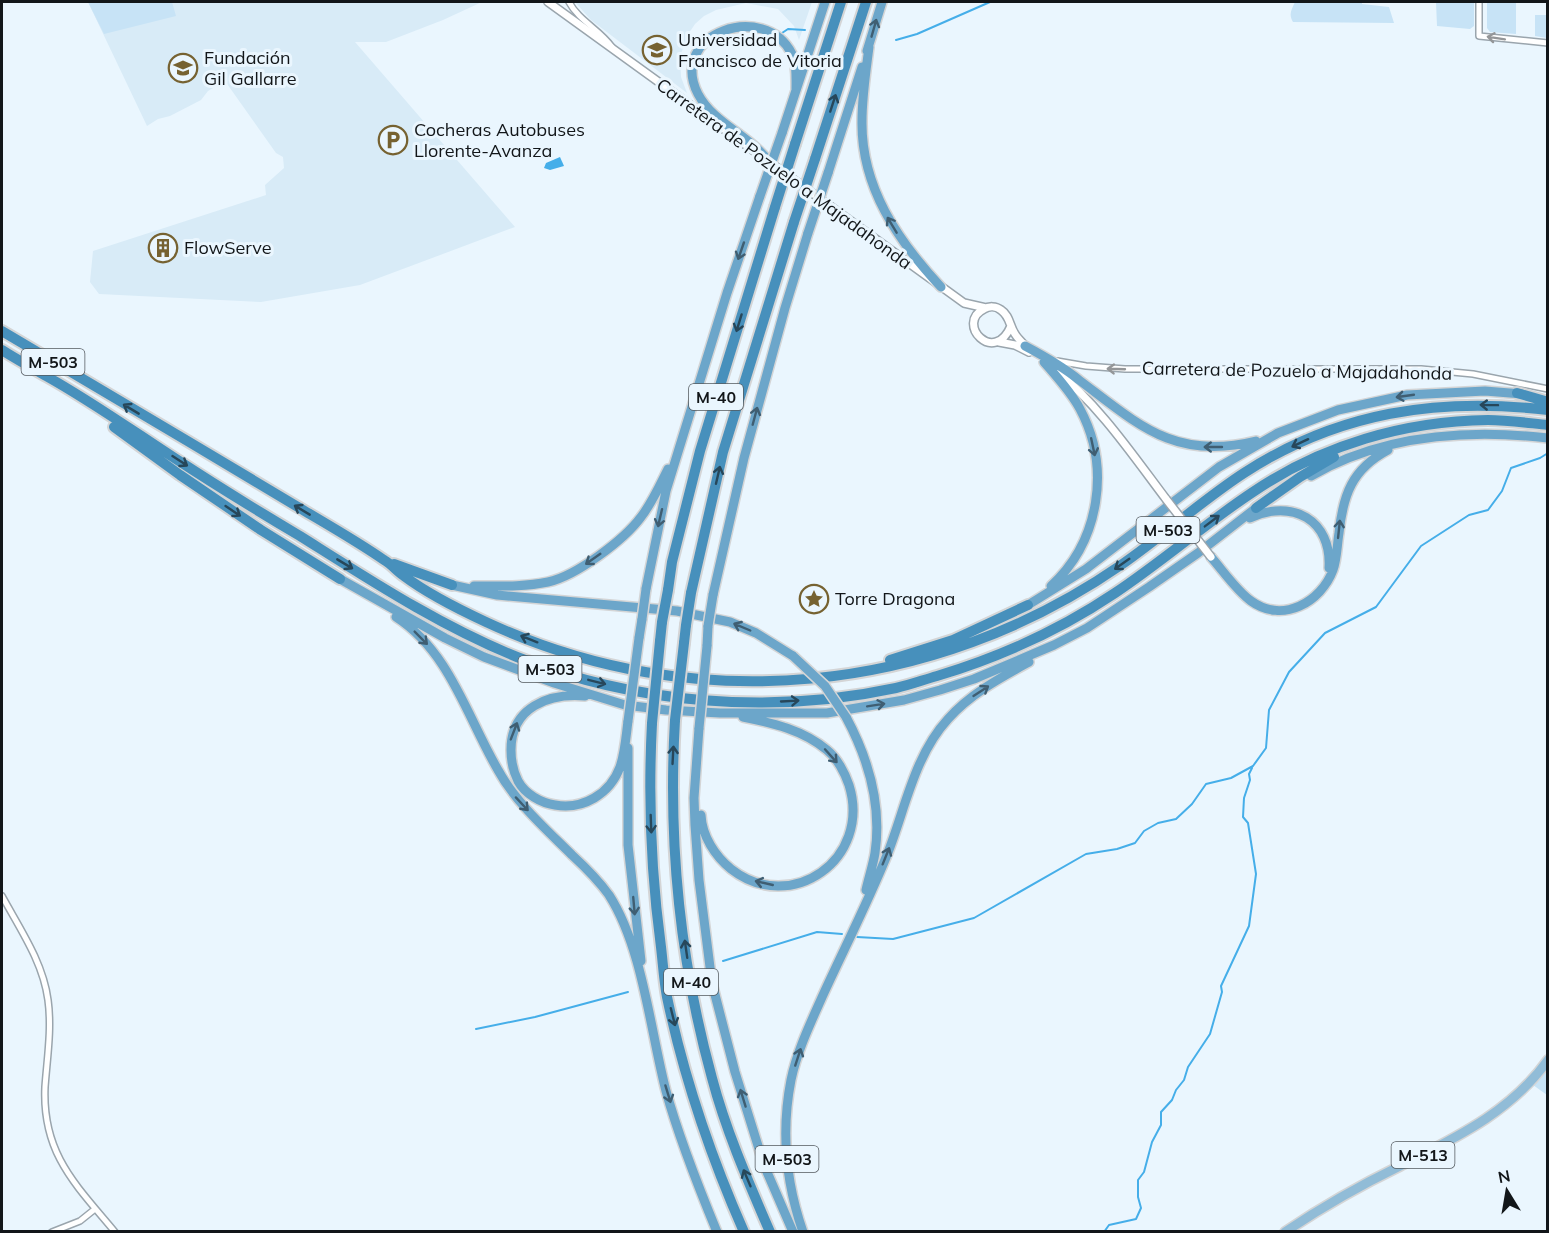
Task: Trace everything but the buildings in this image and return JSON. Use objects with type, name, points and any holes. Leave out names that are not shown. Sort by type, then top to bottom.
[{"type":"highway","points":[[600,698],[566,695],[543,701],[528,709],[517,722],[511,738],[511,760],[518,782],[530,795],[547,804],[565,807],[588,803],[604,792],[620,768],[646,589],[666,491],[726,293],[825,2]]},
{"type":"highway","name":"M-40","points":[[744,1232],[724,1186],[691,1089],[667,996],[653,887],[649,774],[652,723],[662,622],[672,562],[700,451],[841,2]]},
{"type":"highway","name":"M-40","points":[[770,1232],[743,1170],[712,1078],[692,987],[676,882],[672,771],[675,720],[690,593],[723,452],[814,159],[866,2]]},
{"type":"highway","points":[[793,1232],[764,1165],[735,1072],[712,983],[699,880],[694,798],[699,728],[713,595],[744,458],[785,308],[882,2]]},
{"type":"highway","points":[[770,163],[759,150],[715,116],[702,100],[692,74],[695,56],[704,40],[719,28],[737,22],[755,22],[772,30],[789,48],[795,63],[796,90]]},
{"type":"highway","points":[[869,47],[862,122],[866,159],[876,193],[891,225],[917,261],[941,287]]},
{"type":"highway","name":"M-503","points":[[2,331],[388,562],[405,577],[487,622],[537,643],[590,660],[642,671],[726,681],[792,681],[843,676],[916,661],[968,645],[1025,621],[1071,597],[1115,569],[1246,471],[1276,454],[1333,429],[1383,415],[1439,406],[1499,405],[1548,410]]},
{"type":"highway","points":[[1025,346],[1080,380],[1134,422],[1175,442],[1194,446],[1220,447],[1240,445],[1270,437]]},
{"type":"highway","name":"M-503","points":[[2,350],[325,552],[416,607],[482,642],[556,671],[595,682],[646,693],[722,702],[821,699],[897,688],[994,657],[1052,631],[1106,599],[1231,507],[1278,477],[1340,447],[1388,432],[1464,421],[1494,420],[1548,425]]},
{"type":"highway","name":"M-503","points":[[1028,605],[1059,579],[1079,552],[1092,519],[1097,494],[1098,470],[1088,424],[1071,394],[1044,359]]},
{"type":"highway","points":[[23,363],[40,379],[117,429],[261,530],[405,622],[428,644],[457,686],[485,746],[512,793],[609,895],[628,936],[667,1091],[701,1193],[717,1232]]},
{"type":"highway","name":"M-503","points":[[792,681],[873,664],[924,650],[974,631],[1028,605],[1086,569],[1219,467],[1270,437],[1306,421],[1338,410],[1407,395],[1485,391],[1517,393]]},
{"type":"highway","points":[[1517,393],[1548,400]]},
{"type":"highway","points":[[1256,508],[1324,461],[1388,432]]},
{"type":"highway","name":"M-503","points":[[803,1232],[793,1204],[786,1158],[791,1079],[812,1019],[887,854],[915,774],[946,720],[967,700],[1002,677],[1065,643],[1198,553],[1256,508],[1320,471],[1364,453],[1409,441],[1442,436],[1481,434],[1548,438]]},
{"type":"highway","name":"M-503","points":[[1325,585],[1334,569],[1341,514],[1357,475],[1371,459],[1409,441]]},
{"type":"highway","points":[[452,585],[514,586],[550,582],[581,567],[616,543],[641,517],[679,448]]},
{"type":"highway","name":"M-503","points":[[1231,527],[1271,510],[1290,510],[1311,521],[1321,531],[1327,543],[1330,559],[1325,585]]},
{"type":"highway","points":[[1211,557],[1243,594],[1254,603],[1268,609],[1287,610],[1303,606],[1325,585]]},
{"type":"highway","name":"M-503","points":[[388,562],[452,585],[497,595],[677,611],[730,622],[756,633],[793,656],[825,686],[859,741],[868,766],[877,825],[875,853],[861,909]]},
{"type":"highway","name":"M-503","points":[[340,579],[445,638],[484,657],[600,698],[625,705],[666,710],[720,713],[827,712],[903,700],[974,679],[1024,659],[1087,628]]},
{"type":"highway","points":[[697,770],[701,826],[718,859],[742,878],[771,886],[804,882],[829,867],[844,849],[853,824],[854,801],[846,774],[828,751],[801,733],[776,724],[720,713]]},
{"type":"highway","points":[[628,722],[628,845],[645,997]]},
{"type":"main road","name":"M-513","points":[[1285,1232],[1317,1211],[1486,1120],[1520,1091],[1548,1060]]},
{"type":"street","name":"Carretera de Pozuelo a Majadahonda","points":[[548,2],[941,287],[964,303],[986,308]]},
{"type":"street","points":[[569,2],[579,17],[597,31],[615,50]]},
{"type":"street","points":[[1479,2],[1479,36],[1548,44]]},
{"type":"street","name":"Carretera de Pozuelo a Majadahonda","points":[[964,303],[974,321]]},
{"type":"street","points":[[1011,326],[1005,338],[999,342],[988,343],[975,333],[974,321],[980,311],[986,308],[998,308],[1010,320],[1011,326],[1025,346]]},
{"type":"street","name":"Carretera de Pozuelo a Majadahonda","points":[[999,342],[1015,345],[1044,359],[1105,368],[1421,369],[1473,374],[1548,388]]},
{"type":"street","name":"Carretera de Pozuelo a Majadahonda","points":[[1044,359],[1089,401],[1211,557]]},
{"type":"street","points":[[2,896],[37,961],[48,999],[50,1021],[45,1090],[49,1131],[54,1147],[70,1179],[115,1232]]},
{"type":"street","points":[[52,1232],[81,1221],[95,1209]]},
{"type":"shaded area","points":[[88,2],[482,2],[386,42],[355,42],[515,227],[360,285],[261,302],[99,294],[90,282],[93,251],[266,195],[265,185],[284,168],[283,157],[276,153],[225,81],[208,91],[201,100],[147,126]]},
{"type":"shaded area","points":[[88,2],[172,2],[176,16],[104,34]]},
{"type":"shaded area","name":"Universidad Francisco de Vitoria","points":[[575,2],[812,2],[799,40],[794,26],[778,9],[746,3],[716,10],[704,16],[689,33],[680,56],[681,77],[687,93],[591,20]]},
{"type":"shaded area","points":[[1295,2],[1362,2],[1362,4],[1389,7],[1394,23],[1293,22],[1291,14]]},
{"type":"shaded area","points":[[1436,2],[1474,2],[1474,26],[1470,29],[1437,26]]},
{"type":"shaded area","points":[[1487,2],[1516,2],[1516,34],[1490,32],[1487,28]]},
{"type":"shaded area","points":[[1535,15],[1547,15],[1547,38],[1535,36]]},
{"type":"shaded area","points":[[1547,1070],[1547,1095],[1533,1085]]},
{"type":"water","points":[[560,157],[564,166],[550,170],[544,168],[546,163]]},
{"type":"waterway","points":[[896,40],[917,34],[990,2]]},
{"type":"waterway","points":[[782,33],[788,29],[805,30]]},
{"type":"waterway","points":[[753,46],[770,44],[775,40]]},
{"type":"waterway","points":[[857,937],[893,939],[974,918],[1086,854],[1117,849],[1135,843],[1144,831],[1158,823],[1176,819],[1192,804],[1206,784],[1231,778],[1253,766],[1266,748],[1269,710],[1289,672],[1325,633],[1376,607],[1421,546],[1469,515],[1488,510],[1502,491],[1511,468],[1548,453]]},
{"type":"waterway","points":[[1104,1232],[1109,1225],[1136,1219],[1141,1208],[1138,1197],[1138,1180],[1144,1172],[1152,1142],[1161,1125],[1161,1112],[1172,1100],[1184,1080],[1188,1067],[1210,1034],[1222,992],[1221,986],[1249,926],[1256,874],[1248,823],[1243,817],[1244,798],[1252,768]]},
{"type":"waterway","points":[[723,961],[817,932],[842,934]]},
{"type":"waterway","points":[[476,1029],[535,1017],[628,992]]},
{"type":"place","name":"Universidad Francisco de Vitoria","points":[[657,50]]},
{"type":"place","name":"Fundación Gil Gallarre","points":[[183,68]]},
{"type":"place","name":"Cocheras Autobuses Llorente-Avanza","points":[[393,140]]},
{"type":"place","name":"FlowServe","points":[[163,248]]},
{"type":"place","name":"Torre Dragona","points":[[814,599]]}]
